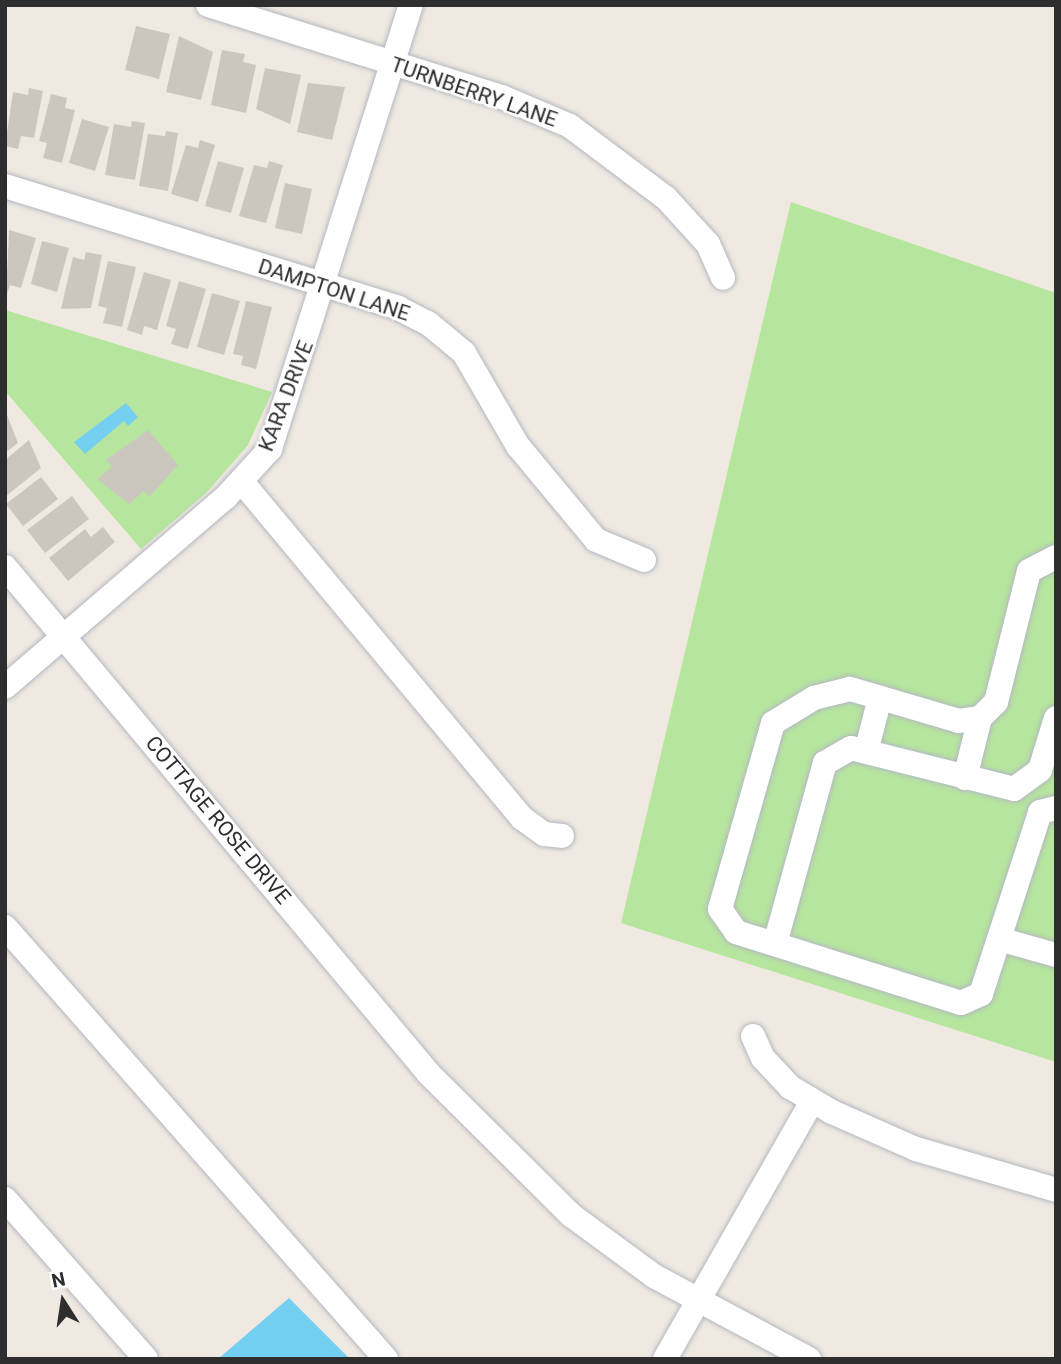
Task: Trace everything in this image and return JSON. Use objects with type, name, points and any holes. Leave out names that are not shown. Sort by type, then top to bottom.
[{"type":"street","name":"TURNBERRY LANE","points":[[208,5],[502,97],[580,133],[674,206],[708,244],[723,278]]},
{"type":"street","name":"KARA DRIVE","points":[[5,687],[242,482],[270,449],[327,286],[411,5]]},
{"type":"street","name":"DAMPTON LANE","points":[[5,186],[398,308],[447,337],[479,373],[536,471],[596,540],[644,560]]},
{"type":"street","points":[[242,482],[522,818],[544,834],[562,836]]},
{"type":"street","points":[[965,778],[980,718],[996,702],[1029,572],[1056,557]]},
{"type":"street","name":"COTTAGE ROSE DRIVE","points":[[5,567],[429,1074],[571,1215],[699,1302],[809,1359]]},
{"type":"street","points":[[980,718],[959,721],[850,689],[814,698],[773,723],[765,741],[720,909],[736,932],[961,1003],[981,994],[999,939],[1051,808],[1027,779]]},
{"type":"street","points":[[866,752],[880,698]]},
{"type":"street","points":[[775,944],[825,763],[851,748],[1014,789],[1040,770],[1056,719]]},
{"type":"street","points":[[5,927],[386,1359]]},
{"type":"street","points":[[999,939],[1056,955]]},
{"type":"street","points":[[753,1036],[763,1058],[812,1101],[916,1149],[1056,1190]]},
{"type":"street","points":[[665,1359],[812,1101]]},
{"type":"street","points":[[5,1199],[146,1359]]},
{"type":"green space","points":[[791,202],[1056,293],[1056,1062],[621,923]]},
{"type":"green space","points":[[5,310],[272,392],[248,445],[207,492],[141,549],[5,391]]},
{"type":"water","points":[[126,403],[138,417],[128,426],[124,421],[85,454],[74,442]]},
{"type":"water","points":[[289,1298],[350,1359],[218,1359]]},
{"type":"building","points":[[136,26],[170,34],[159,79],[125,70]]},
{"type":"building","points":[[179,36],[213,52],[201,100],[166,92]]},
{"type":"building","points":[[222,50],[245,54],[243,62],[256,65],[246,113],[211,105]]},
{"type":"building","points":[[265,68],[301,75],[290,124],[256,109]]},
{"type":"building","points":[[308,83],[345,87],[332,140],[297,132]]},
{"type":"building","points":[[29,88],[43,91],[34,138],[21,136],[18,149],[5,146],[13,92],[28,95]]},
{"type":"building","points":[[51,94],[67,98],[65,108],[75,110],[62,163],[43,158],[47,143],[39,141]]},
{"type":"building","points":[[82,119],[109,127],[95,171],[69,163]]},
{"type":"building","points":[[132,121],[145,123],[135,180],[105,175],[114,124],[131,127]]},
{"type":"building","points":[[166,131],[178,133],[168,191],[139,186],[148,134],[165,136]]},
{"type":"building","points":[[200,140],[215,145],[198,202],[171,194],[186,145],[198,148]]},
{"type":"building","points":[[218,161],[244,168],[231,213],[205,206]]},
{"type":"building","points":[[269,161],[283,165],[266,223],[239,216],[254,165],[267,168]]},
{"type":"building","points":[[285,183],[312,189],[302,234],[275,228]]},
{"type":"building","points":[[9,230],[36,238],[21,288],[10,285],[6,297]]},
{"type":"building","points":[[42,241],[69,248],[57,292],[31,284]]},
{"type":"building","points":[[86,252],[102,255],[91,308],[61,309],[73,257],[84,260]]},
{"type":"building","points":[[108,261],[136,267],[122,327],[103,323],[107,308],[98,306]]},
{"type":"building","points":[[144,272],[171,280],[157,330],[144,326],[142,335],[127,330]]},
{"type":"building","points":[[179,281],[206,289],[188,349],[171,344],[176,329],[166,326]]},
{"type":"building","points":[[212,293],[240,301],[224,355],[197,347]]},
{"type":"building","points":[[246,301],[272,307],[256,369],[241,365],[243,356],[233,354]]},
{"type":"building","points":[[7,415],[18,443],[5,453],[5,417]]},
{"type":"building","points":[[148,430],[178,465],[149,497],[144,491],[129,504],[97,479],[112,467],[106,460]]},
{"type":"building","points":[[29,440],[41,468],[5,497],[5,460]]},
{"type":"building","points":[[41,477],[58,499],[23,526],[6,504]]},
{"type":"building","points":[[72,496],[89,519],[45,553],[27,530]]},
{"type":"building","points":[[103,527],[115,542],[68,581],[49,558],[85,529],[91,537]]}]
